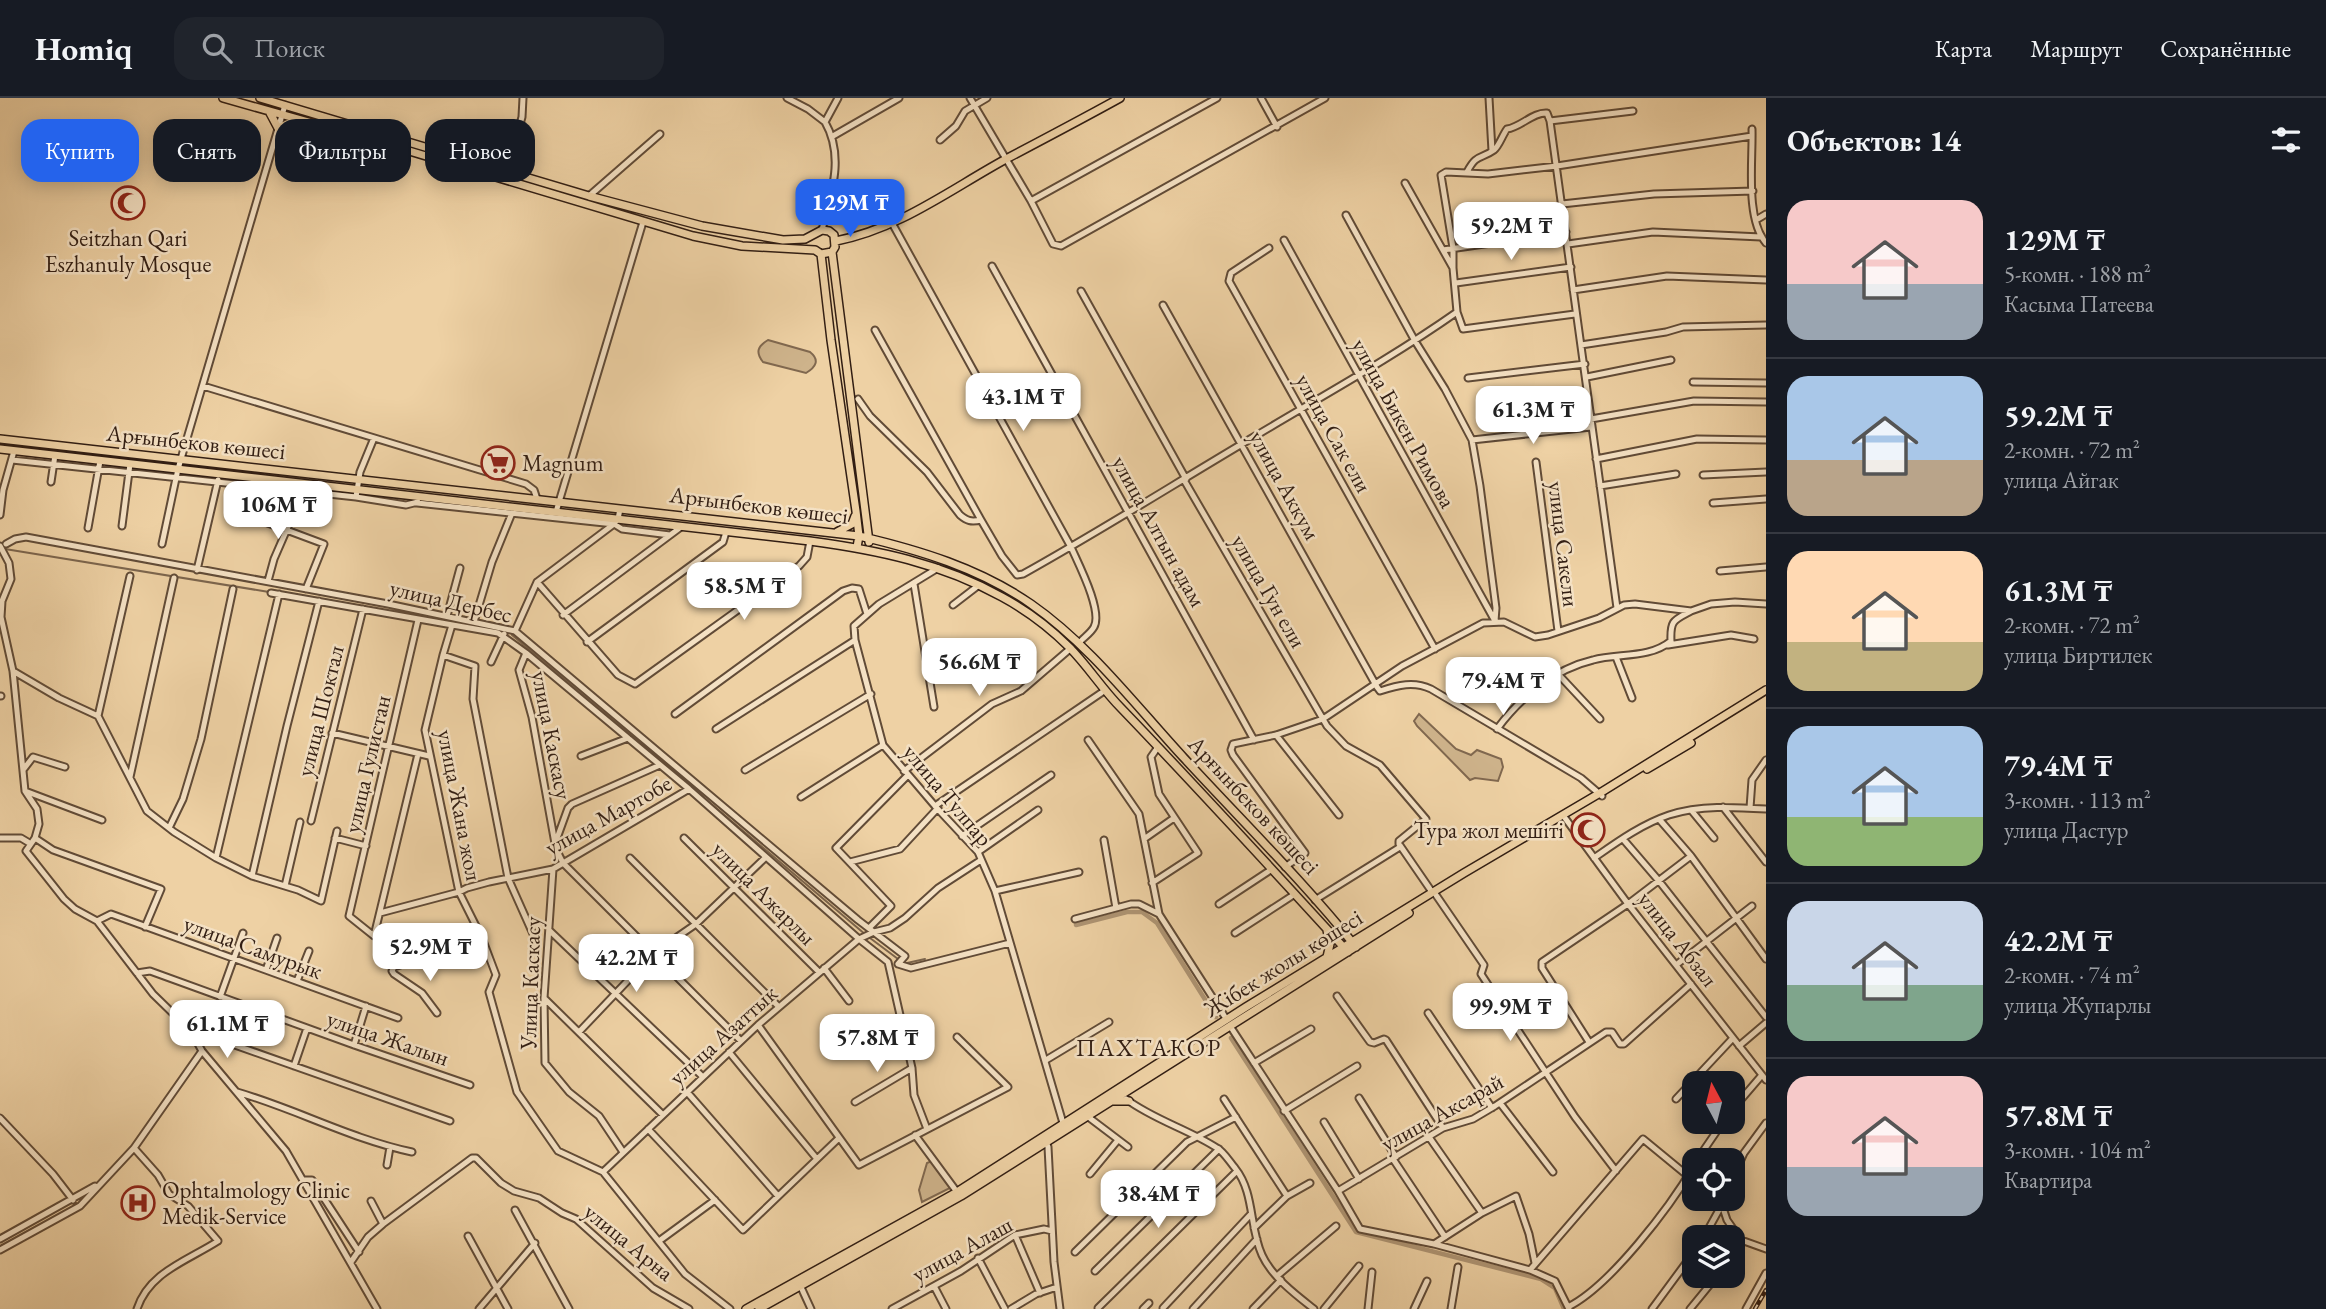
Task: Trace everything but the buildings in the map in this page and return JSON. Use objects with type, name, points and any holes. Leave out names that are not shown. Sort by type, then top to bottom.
[{"type":"main road","points":[[223,98],[292,119]]},
{"type":"main road","points":[[260,98],[425,146]]},
{"type":"main road","points":[[836,241],[892,223],[942,198],[1004,160],[1120,98]]},
{"type":"main road","points":[[269,112],[275,123]]},
{"type":"main road","points":[[411,152],[693,236],[742,246],[832,251]]},
{"type":"main road","points":[[535,179],[589,196],[735,233],[783,240],[805,239],[822,230],[834,235],[836,241],[832,251],[869,539],[868,549]]},
{"type":"main road","points":[[813,236],[812,243],[818,252],[856,511],[859,536],[857,547]]},
{"type":"main road","name":"Арғынбеков көшесі","points":[[0,439],[859,536],[965,568],[1031,604],[1079,643],[1354,945]]},
{"type":"main road","name":"Арғынбеков көшесі","points":[[0,449],[54,460],[810,541],[898,555],[938,568],[979,585],[1025,612],[1071,648],[1104,691],[1205,796],[1346,950]]},
{"type":"main road","points":[[834,533],[852,524],[856,511]]},
{"type":"main road","points":[[866,516],[870,527],[886,542]]},
{"type":"main road","name":"Жібек жолы көшесі","points":[[746,1309],[957,1192],[1434,894],[1766,692]]},
{"type":"main road","points":[[1205,796],[1213,789]]},
{"type":"main road","name":"Жібек жолы көшесі","points":[[1354,945],[1362,935],[1565,818],[1601,794]]},
{"type":"main road","points":[[1327,929],[1330,944],[1327,957]]},
{"type":"main road","points":[[1341,930],[1362,935]]},
{"type":"main road","name":"Жібек жолы көшесі","points":[[1228,1023],[1327,957],[1346,950]]},
{"type":"main road","name":"Жібек жолы көшесі","points":[[759,1309],[961,1196],[1087,1116],[1118,1092]]},
{"type":"main road","points":[[1109,1101],[1129,1101]]},
{"type":"street","points":[[521,119],[523,98]]},
{"type":"street","points":[[787,98],[825,122],[833,136],[837,161],[834,185],[822,230]]},
{"type":"street","points":[[825,122],[838,98]]},
{"type":"street","points":[[833,136],[900,98]]},
{"type":"street","points":[[970,98],[1004,160],[1031,201],[1053,244],[1061,246],[1325,98]]},
{"type":"street","points":[[940,140],[956,126],[965,111],[987,98]]},
{"type":"street","points":[[1031,201],[1217,98]]},
{"type":"street","points":[[1261,98],[1277,127]]},
{"type":"street","points":[[1489,98],[1492,151]]},
{"type":"street","points":[[281,119],[285,105]]},
{"type":"street","points":[[1550,121],[1633,111]]},
{"type":"street","points":[[1467,172],[1479,156],[1498,146],[1507,130],[1542,112],[1547,113],[1568,244],[1575,314],[1587,377],[1591,427],[1616,608]]},
{"type":"street","points":[[1752,129],[1753,211],[1761,237],[1766,243]]},
{"type":"street","points":[[589,196],[660,134]]},
{"type":"street","points":[[1575,314],[1463,330],[1457,312],[1452,248],[1441,175],[1446,172],[1488,174],[1557,166],[1752,136]]},
{"type":"street","points":[[162,544],[177,473],[275,138]]},
{"type":"street","points":[[1405,184],[1453,268]]},
{"type":"street","points":[[1562,204],[1654,194],[1753,191]]},
{"type":"street","points":[[1756,220],[1766,214]]},
{"type":"street","points":[[1346,215],[1472,439],[1496,608],[1494,621]]},
{"type":"street","points":[[556,512],[643,222]]},
{"type":"street","points":[[892,223],[1071,547],[1091,593],[1097,621],[1079,643]]},
{"type":"street","points":[[1443,250],[1566,232]]},
{"type":"street","points":[[1568,244],[1653,232],[1761,237]]},
{"type":"street","name":"улица Бикен Римова","points":[[1284,240],[1494,621]]},
{"type":"street","name":"улица Сак ели","points":[[1269,248],[1231,273],[1229,281],[1435,649]]},
{"type":"street","name":"улица Алтын адам","points":[[992,266],[1254,740]]},
{"type":"street","points":[[1455,283],[1571,267]]},
{"type":"street","points":[[1573,290],[1667,276],[1766,280]]},
{"type":"street","name":"улица Гун ели","points":[[1081,290],[1185,479],[1323,719],[1346,746],[1380,765],[1426,819],[1399,841],[1400,847]]},
{"type":"street","name":"улица Аккум","points":[[1163,305],[1376,683]]},
{"type":"street","points":[[874,330],[1002,556],[1017,575],[1129,513],[1415,341],[1457,312]]},
{"type":"street","points":[[1581,345],[1683,327],[1766,325]]},
{"type":"street","points":[[1587,377],[1671,360]]},
{"type":"street","points":[[1468,378],[1585,364]]},
{"type":"street","points":[[1693,382],[1766,383]]},
{"type":"street","points":[[203,386],[526,484],[534,490],[537,499]]},
{"type":"street","points":[[858,399],[870,416],[927,472],[960,515],[973,522],[981,520]]},
{"type":"street","points":[[1591,419],[1694,401],[1766,402]]},
{"type":"street","points":[[1472,439],[1591,427]]},
{"type":"street","points":[[357,493],[359,479],[374,438]]},
{"type":"street","points":[[1596,459],[1697,439],[1766,440]]},
{"type":"street","points":[[0,515],[3,477],[14,451]]},
{"type":"street","points":[[12,460],[54,460],[51,482]]},
{"type":"street","name":"улица Сакели","points":[[1536,462],[1558,631]]},
{"type":"street","points":[[88,528],[100,465]]},
{"type":"street","points":[[121,526],[129,468]]},
{"type":"street","points":[[1703,475],[1766,472]]},
{"type":"street","points":[[1600,486],[1676,474]]},
{"type":"street","points":[[197,570],[218,478]]},
{"type":"street","points":[[268,581],[274,559],[305,487]]},
{"type":"street","points":[[1713,503],[1766,499]]},
{"type":"street","points":[[420,500],[512,513],[616,521],[622,528],[670,535]]},
{"type":"street","points":[[515,631],[537,582],[616,521],[620,509]]},
{"type":"street","points":[[241,513],[324,544],[306,589]]},
{"type":"street","points":[[474,622],[492,562],[512,513]]},
{"type":"street","points":[[564,615],[681,527]]},
{"type":"street","points":[[587,642],[723,542],[726,532]]},
{"type":"street","name":"улица Дербес","points":[[3,545],[26,537],[268,581],[515,631],[707,795],[905,956],[898,964]]},
{"type":"street","points":[[537,582],[618,675],[630,683],[639,682],[799,566],[807,557],[810,541]]},
{"type":"street","points":[[3,545],[11,579],[2,601],[1,617],[13,671],[25,791],[37,810],[39,824],[35,838],[26,850],[64,899],[75,909],[97,920],[153,994],[191,1031],[202,1051],[286,1151],[377,1309]]},
{"type":"street","points":[[1720,571],[1766,567]]},
{"type":"street","points":[[447,616],[460,568]]},
{"type":"street","points":[[716,729],[855,640],[853,626],[938,568]]},
{"type":"street","points":[[98,716],[130,576]]},
{"type":"street","points":[[130,777],[174,578]]},
{"type":"street","points":[[914,584],[934,708]]},
{"type":"street","points":[[953,605],[979,585]]},
{"type":"street","points":[[169,828],[183,799],[201,739],[233,589]]},
{"type":"street","points":[[676,714],[844,591],[859,589],[867,614]]},
{"type":"street","name":"улица Дербес","points":[[271,593],[498,633],[526,653],[689,789],[859,939],[888,961]]},
{"type":"street","points":[[216,858],[279,594]]},
{"type":"street","points":[[252,876],[319,601]]},
{"type":"street","points":[[1665,646],[1671,641],[1670,626],[1674,620],[1691,611],[1711,604],[1735,601],[1766,604]]},
{"type":"street","points":[[1285,867],[1305,853],[1233,755],[1233,744],[1276,735],[1323,719],[1402,666],[1483,623],[1494,621],[1516,626],[1535,637],[1599,618],[1616,608],[1636,604],[1691,611]]},
{"type":"street","name":"улица Шоктал","points":[[311,821],[363,609]]},
{"type":"street","name":"улица Гулистан","points":[[380,913],[374,936],[349,916],[418,620]]},
{"type":"street","name":"улица Жана жол","points":[[452,625],[425,730],[459,892],[482,938],[496,975],[489,992],[517,1093],[558,1151],[603,1172],[685,1273],[730,1309]]},
{"type":"street","points":[[491,662],[507,628]]},
{"type":"street","points":[[1497,729],[1518,704],[1558,674],[1595,659],[1635,656],[1665,646],[1731,635],[1754,639]]},
{"type":"street","name":"улица Тулпар","points":[[855,640],[883,745],[936,808],[978,852],[995,891],[1063,1124]]},
{"type":"street","points":[[871,930],[891,906],[836,848],[906,773],[992,704],[1021,691],[1071,648]]},
{"type":"street","name":"улица Каскасу","points":[[526,653],[519,670],[532,717],[555,844],[563,863]]},
{"type":"street","points":[[443,655],[475,666],[473,699],[508,878],[533,934]]},
{"type":"street","points":[[1616,657],[1632,698]]},
{"type":"street","points":[[13,671],[58,698],[98,716],[147,811],[216,858],[252,876],[321,901],[337,831]]},
{"type":"street","points":[[1558,674],[1600,719]]},
{"type":"street","points":[[1376,683],[1381,691],[1401,685],[1422,685],[1581,778],[1601,794]]},
{"type":"street","points":[[849,862],[900,849],[936,808],[1104,691]]},
{"type":"street","points":[[745,770],[871,694]]},
{"type":"street","points":[[332,733],[429,756]]},
{"type":"street","points":[[1276,735],[1339,815]]},
{"type":"street","points":[[581,756],[628,738]]},
{"type":"street","points":[[1088,740],[1135,806],[1159,914],[1360,1229],[1434,1244],[1530,1270],[1555,1281],[1569,1308],[1585,1299],[1650,1229],[1682,1184]]},
{"type":"street","points":[[801,797],[883,745]]},
{"type":"street","points":[[1152,883],[1198,853],[1159,794],[1151,757],[1158,747]]},
{"type":"street","points":[[380,913],[418,754]]},
{"type":"street","points":[[23,770],[33,758],[65,767]]},
{"type":"street","points":[[1750,808],[1752,780],[1766,760]]},
{"type":"street","points":[[555,844],[568,808],[572,804],[660,765]]},
{"type":"street","points":[[962,836],[1051,775]]},
{"type":"street","name":"улица Мартобе","points":[[380,913],[467,888],[553,869],[689,789]]},
{"type":"street","points":[[25,791],[102,820]]},
{"type":"street","points":[[1723,807],[1766,862]]},
{"type":"street","points":[[1594,858],[1660,818],[1691,810],[1723,807],[1766,809]]},
{"type":"street","points":[[978,852],[1038,810]]},
{"type":"street","points":[[1691,810],[1714,838]]},
{"type":"street","points":[[1144,839],[1174,818]]},
{"type":"street","name":"улица Абзал","points":[[1565,818],[1628,904],[1764,1077]]},
{"type":"street","points":[[1660,818],[1766,959]]},
{"type":"street","points":[[285,886],[300,821]]},
{"type":"street","points":[[0,838],[21,838],[30,844]]},
{"type":"street","points":[[35,838],[53,850],[161,888],[145,926]]},
{"type":"street","points":[[335,838],[366,846]]},
{"type":"street","name":"улица Ажарлы","points":[[684,838],[822,970],[849,1001]]},
{"type":"street","points":[[1623,839],[1766,1017]]},
{"type":"street","points":[[1104,840],[1115,908]]},
{"type":"street","points":[[1315,900],[1400,847],[1484,965],[1480,974],[1575,1117],[1616,1171]]},
{"type":"street","points":[[1590,1042],[1541,965],[1542,962],[1628,904],[1691,856]]},
{"type":"street","points":[[579,1032],[654,953],[696,924],[766,857]]},
{"type":"street","points":[[630,858],[779,1007]]},
{"type":"street","name":"улица Азаттык","points":[[603,1172],[758,1025],[859,939],[871,930],[890,928],[938,888],[981,860]]},
{"type":"street","points":[[563,863],[741,1041]]},
{"type":"street","name":"Улица Каскасу","points":[[553,869],[544,999],[545,1063],[569,1092],[598,1116],[623,1152]]},
{"type":"street","points":[[1219,904],[1272,869]]},
{"type":"street","points":[[995,891],[1079,872]]},
{"type":"street","points":[[1235,933],[1295,894]]},
{"type":"street","points":[[1075,919],[1139,904],[1159,914]]},
{"type":"street","points":[[1676,965],[1752,906]]},
{"type":"street","name":"улица Самурык","points":[[97,920],[111,914],[398,1018]]},
{"type":"street","points":[[549,930],[703,1077]]},
{"type":"street","points":[[220,997],[243,933]]},
{"type":"street","points":[[266,970],[277,938]]},
{"type":"street","points":[[437,1013],[422,993],[394,974],[394,967],[482,938]]},
{"type":"street","points":[[927,1129],[914,1095],[912,1068],[888,961],[911,968],[1010,943]]},
{"type":"street","points":[[297,981],[309,951]]},
{"type":"street","name":"улица Жалын","points":[[136,973],[150,971],[470,1085]]},
{"type":"street","name":"улица Аксарай","points":[[1338,1191],[1443,1128],[1473,1119],[1492,1108],[1609,1031],[1620,1044],[1624,1044],[1691,984]]},
{"type":"street","points":[[1337,996],[1370,1042],[1386,1040],[1443,1128]]},
{"type":"street","points":[[544,999],[663,1115]]},
{"type":"street","points":[[354,1045],[366,1006]]},
{"type":"street","points":[[1427,1013],[1492,1108]]},
{"type":"street","points":[[1046,1060],[1110,1022]]},
{"type":"street","points":[[1739,1046],[1766,1023]]},
{"type":"street","points":[[758,1025],[859,1165],[1008,1087],[957,1037]]},
{"type":"street","points":[[294,1066],[307,1028]]},
{"type":"street","points":[[1254,1063],[1311,1030]]},
{"type":"street","points":[[197,1041],[212,1037],[450,1121]]},
{"type":"street","points":[[1676,1099],[1733,1038]]},
{"type":"street","points":[[0,1250],[77,1208],[134,1149],[202,1051]]},
{"type":"street","points":[[729,1052],[817,1158]]},
{"type":"street","points":[[1284,1111],[1357,1066]]},
{"type":"street","points":[[855,1102],[912,1068]]},
{"type":"street","points":[[1745,1097],[1764,1077]]},
{"type":"street","points":[[237,1092],[390,1147],[412,1152]]},
{"type":"street","points":[[687,1092],[778,1196]]},
{"type":"street","points":[[1118,1092],[1158,1119],[1219,1149],[1247,1187],[1254,1228],[1265,1262],[1310,1308]]},
{"type":"street","points":[[1359,1098],[1445,1237]]},
{"type":"street","points":[[1224,1100],[1287,1196]]},
{"type":"street","points":[[1500,1103],[1553,1172]]},
{"type":"street","points":[[1087,1116],[1128,1147]]},
{"type":"street","points":[[1075,1252],[1195,1136],[1236,1117]]},
{"type":"street","points":[[0,1118],[53,1174],[73,1200]]},
{"type":"street","points":[[1324,1122],[1359,1179]]},
{"type":"street","points":[[1745,1152],[1766,1123]]},
{"type":"street","points":[[648,1129],[743,1230],[839,1138]]},
{"type":"street","points":[[915,1135],[957,1192]]},
{"type":"street","points":[[1429,1137],[1482,1213]]},
{"type":"street","points":[[1530,1270],[1643,1139],[1682,1171]]},
{"type":"street","points":[[1090,1174],[1118,1140]]},
{"type":"street","points":[[1046,1142],[1060,1309]]},
{"type":"street","points":[[387,1165],[390,1147]]},
{"type":"street","points":[[134,1149],[158,1175],[169,1194],[188,1206],[218,1241],[160,1276],[145,1290],[138,1309]]},
{"type":"street","points":[[1095,1271],[1219,1149]]},
{"type":"street","name":"улица Арна","points":[[351,1262],[368,1237],[383,1224],[472,1158],[476,1158],[501,1183],[514,1191],[538,1198],[576,1219],[653,1288],[689,1309]]},
{"type":"street","points":[[1098,1308],[1237,1171]]},
{"type":"street","points":[[303,1180],[312,1180],[359,1252]]},
{"type":"street","points":[[0,1239],[104,1181]]},
{"type":"street","points":[[1254,1228],[1287,1196],[1310,1183]]},
{"type":"street","points":[[1434,1244],[1482,1213],[1516,1196],[1529,1234],[1535,1264]]},
{"type":"street","points":[[370,1200],[383,1224]]},
{"type":"street","points":[[659,1241],[715,1200]]},
{"type":"street","points":[[515,1210],[569,1309]]},
{"type":"street","points":[[1163,1308],[1251,1214]]},
{"type":"street","points":[[1254,1309],[1279,1278],[1336,1226]]},
{"type":"street","name":"улица Алаш","points":[[892,1309],[1015,1235],[1044,1229],[1052,1231]]},
{"type":"street","points":[[1015,1235],[1040,1293]]},
{"type":"street","points":[[468,1236],[508,1309]]},
{"type":"street","points":[[1193,1309],[1257,1240]]},
{"type":"street","points":[[1745,1241],[1766,1249]]},
{"type":"street","points":[[479,1309],[535,1243]]},
{"type":"street","points":[[978,1258],[1004,1309]]},
{"type":"street","points":[[1324,1309],[1359,1266]]},
{"type":"street","points":[[1451,1309],[1458,1267]]},
{"type":"street","points":[[1652,1309],[1682,1268]]},
{"type":"street","points":[[1368,1309],[1371,1272]]},
{"type":"street","points":[[1746,1309],[1766,1273]]},
{"type":"street","points":[[1414,1309],[1427,1281]]},
{"type":"street","points":[[800,1285],[811,1309]]},
{"type":"street","points":[[934,1286],[946,1309]]},
{"type":"street","points":[[1011,1309],[1057,1287]]},
{"type":"street","points":[[1690,1309],[1707,1288]]},
{"type":"street","points":[[1143,1309],[1149,1303]]},
{"type":"shaded area","points":[[768,340],[810,352],[816,361],[814,366],[806,373],[763,362],[759,350]]},
{"type":"shaded area","points":[[1419,714],[1456,749],[1471,755],[1477,750],[1501,759],[1503,767],[1498,781],[1475,778],[1470,780],[1417,726],[1414,721]]},
{"type":"shaded area","points":[[932,1161],[952,1187],[922,1202],[919,1190],[927,1163]]},
{"type":"waterway","points":[[5,549],[269,592]]},
{"type":"waterway","points":[[489,629],[501,631]]},
{"type":"waterway","points":[[512,635],[692,787]]},
{"type":"waterway","points":[[696,791],[898,959]]},
{"type":"waterway","points":[[1076,925],[1127,912],[1142,912],[1157,923],[1216,1017]]},
{"type":"waterway","points":[[907,963],[925,959]]},
{"type":"waterway","points":[[1231,1038],[1356,1232],[1541,1279],[1555,1288],[1564,1309]]},
{"type":"railway","points":[[1755,1309],[1766,1290]]},
{"type":"place","name":"Seitzhan Qari Eszhanuly Mosque","points":[[128,203]]},
{"type":"place","name":"Magnum","points":[[498,463]]},
{"type":"place","name":"Тура жол мешіті","points":[[1588,830]]},
{"type":"place","name":"Ophtalmology Clinic Medik-Service","points":[[138,1203]]},
{"type":"district","name":"ПАХТАКОР","points":[[1149,1048]]}]
